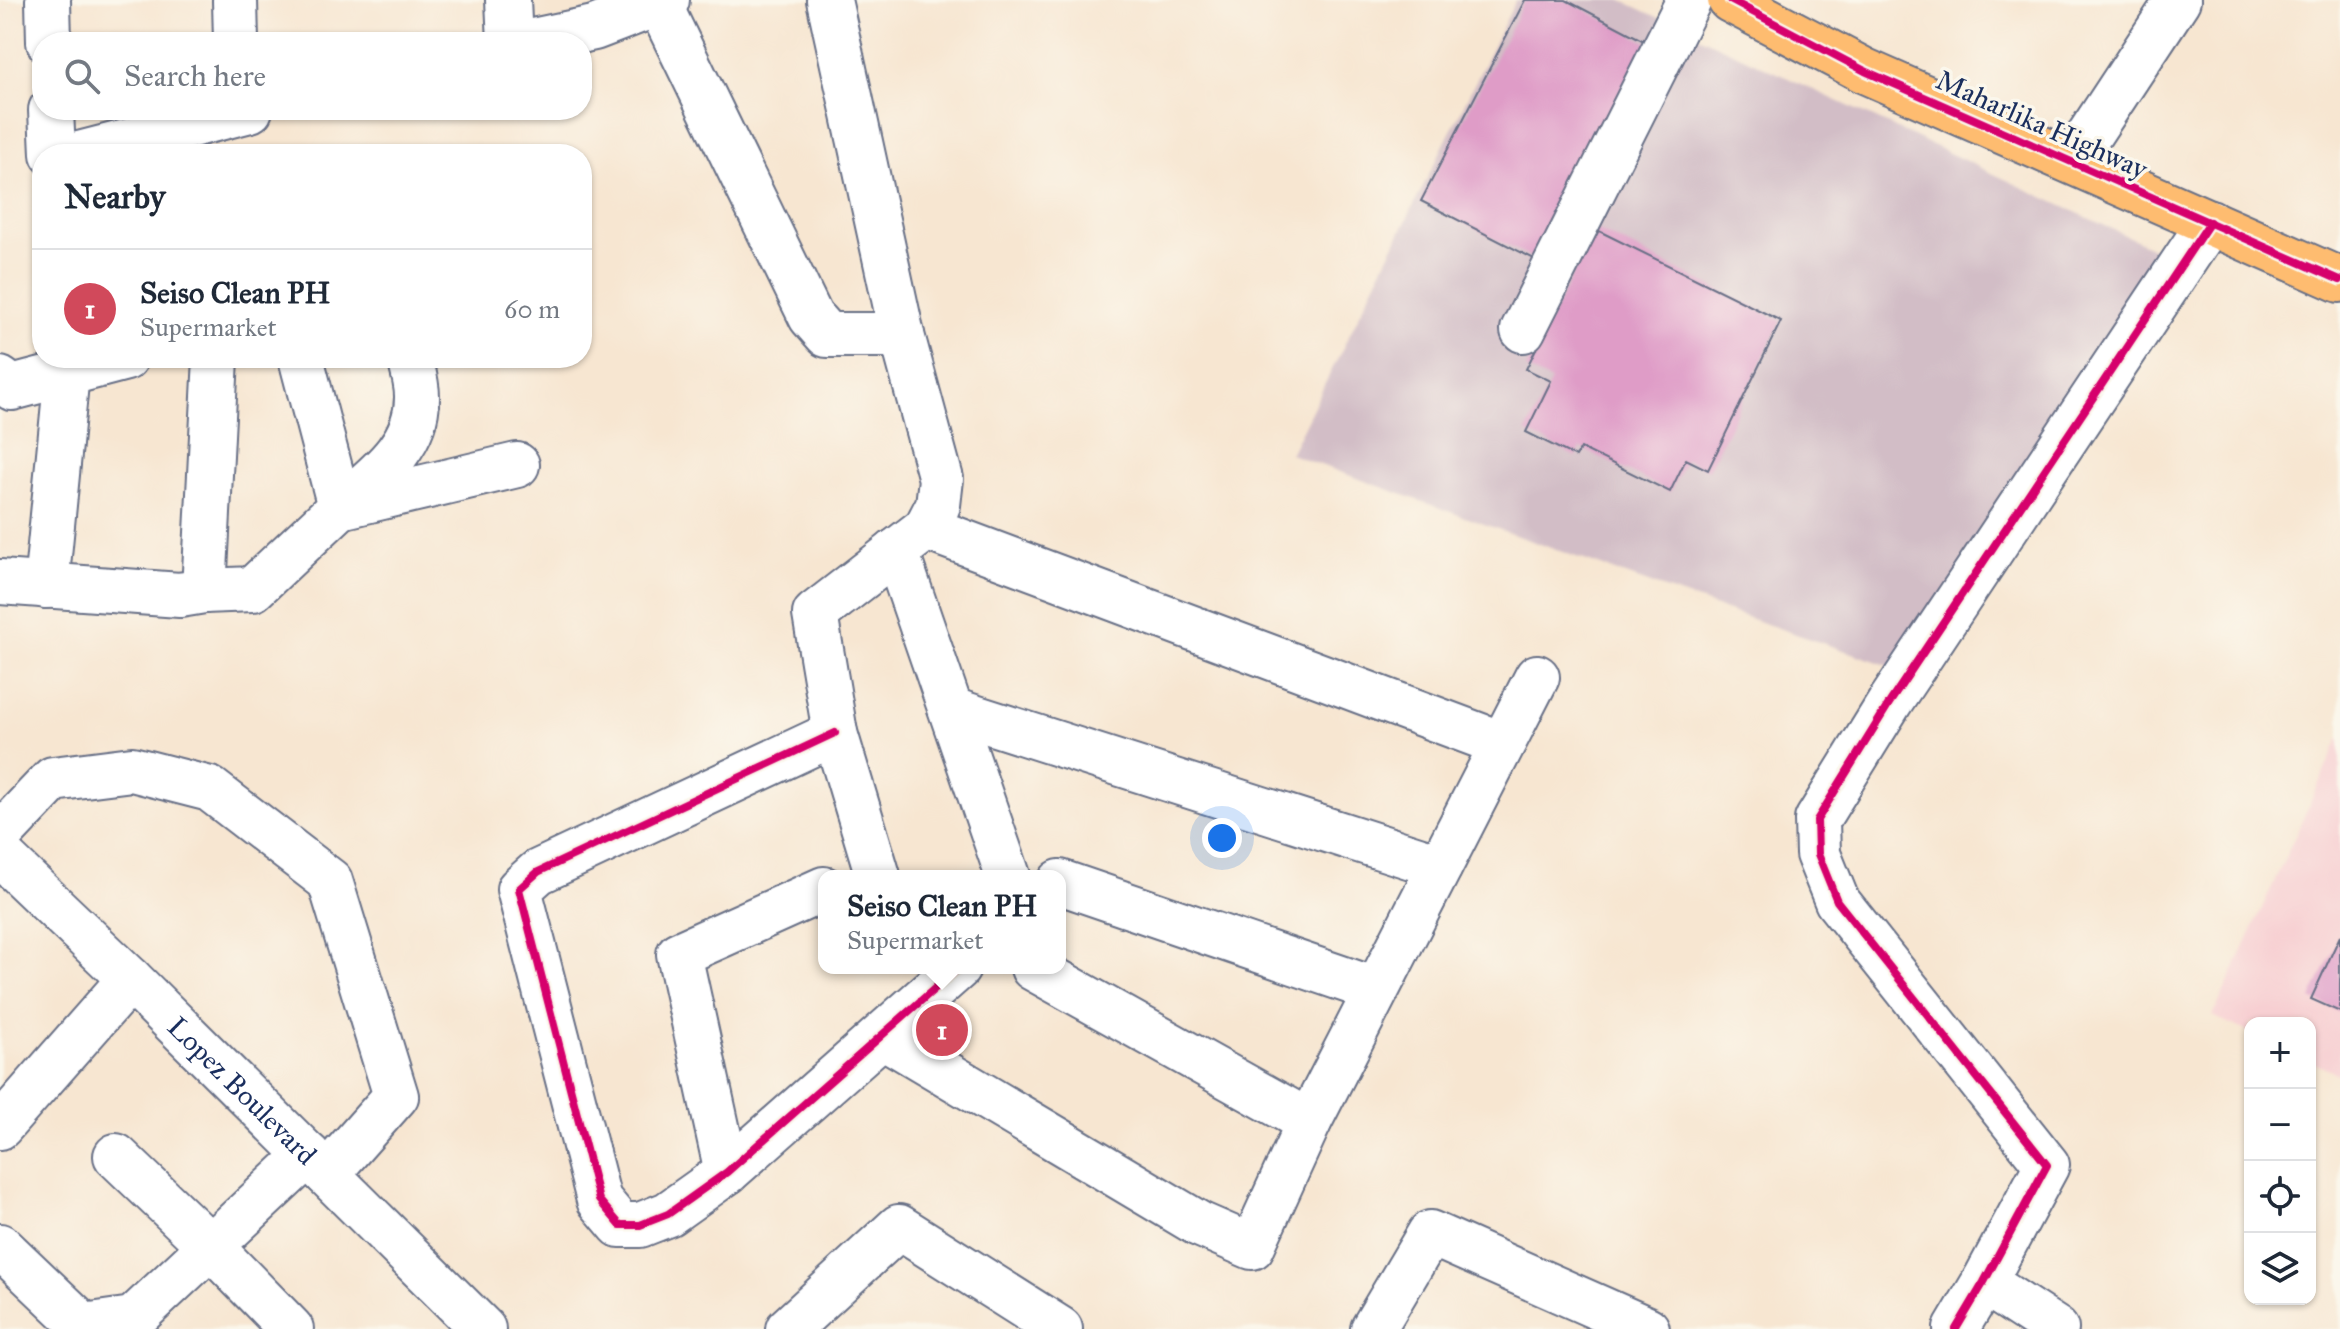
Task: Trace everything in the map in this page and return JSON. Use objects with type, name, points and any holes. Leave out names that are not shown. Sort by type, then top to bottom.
[{"type":"main road","name":"Maharlika Highway","points":[[1730,0],[1865,71],[2210,222],[2336,268]]},
{"type":"street","points":[[48,0],[49,32]]},
{"type":"street","points":[[235,0],[236,32]]},
{"type":"street","points":[[508,0],[510,32]]},
{"type":"street","points":[[829,0],[902,335],[941,479],[938,505],[911,540],[815,614],[835,733],[868,870]]},
{"type":"street","points":[[1523,330],[1689,0]]},
{"type":"street","points":[[2072,161],[2178,0]]},
{"type":"street","points":[[575,32],[663,2],[811,317],[827,335],[902,335]]},
{"type":"street","points":[[51,120],[53,144]]},
{"type":"street","points":[[117,144],[209,120]]},
{"type":"street","points":[[1956,1329],[2047,1165],[1837,901],[1818,854],[1817,820],[1890,702],[2210,222]]},
{"type":"street","points":[[0,379],[12,388],[87,368]]},
{"type":"street","points":[[204,591],[215,368]]},
{"type":"street","points":[[304,368],[340,507]]},
{"type":"street","points":[[0,582],[180,595],[253,589],[389,464],[412,431],[417,396],[412,368]]},
{"type":"street","points":[[46,586],[67,373]]},
{"type":"street","points":[[340,507],[517,465]]},
{"type":"street","points":[[911,540],[952,710],[1017,870]]},
{"type":"street","points":[[911,540],[1502,744]]},
{"type":"street","points":[[883,1036],[1199,1224],[1252,1247],[1309,1122],[1537,677]]},
{"type":"street","points":[[952,710],[1440,866]]},
{"type":"street","points":[[835,733],[538,872],[519,889],[599,1200],[620,1225],[640,1225],[668,1214],[727,1172],[883,1036],[913,986],[943,974]]},
{"type":"street","points":[[0,835],[53,779],[132,769],[210,789],[330,881],[396,1096],[317,1164],[210,1246],[133,1319],[84,1326],[0,1246]]},
{"type":"street","name":"Lopez Boulevard","points":[[0,855],[130,979],[483,1329]]},
{"type":"street","points":[[1066,884],[1376,990]]},
{"type":"street","points":[[727,1172],[679,954],[818,892]]},
{"type":"street","points":[[1044,974],[1309,1122]]},
{"type":"street","points":[[0,1127],[130,979]]},
{"type":"street","points":[[116,1156],[291,1329]]},
{"type":"street","points":[[788,1329],[899,1227],[1060,1329]]},
{"type":"street","points":[[1373,1329],[1430,1233],[1576,1315],[1647,1329]]},
{"type":"street","points":[[1984,1282],[2056,1329]]},
{"type":"shaded area","points":[[1516,0],[1621,0],[2174,258],[1896,668],[1687,597],[1290,454]]},
{"type":"shaded area","points":[[2340,737],[2340,1075],[2316,1064],[2316,1017],[2244,1017],[2244,1030],[2213,1016]]},
{"type":"building","points":[[1525,0],[1566,0],[1648,43],[1536,260],[1421,201]]},
{"type":"building","points":[[1595,229],[1781,321],[1708,470],[1686,459],[1670,492],[1581,448],[1576,457],[1526,432],[1551,381],[1526,369]]},
{"type":"building","points":[[2340,936],[2340,1012],[2311,999]]},
{"type":"cycle path","points":[[1730,0],[1865,71],[2340,280]]},
{"type":"cycle path","points":[[1956,1329],[2047,1165],[1837,901],[1818,854],[1817,820],[1890,702],[2210,222]]},
{"type":"cycle path","points":[[835,733],[538,872],[519,889],[599,1200],[620,1225],[640,1225],[668,1214],[727,1172],[951,974]]},
{"type":"place","name":"Seiso Clean PH","points":[[942,1030]]}]
